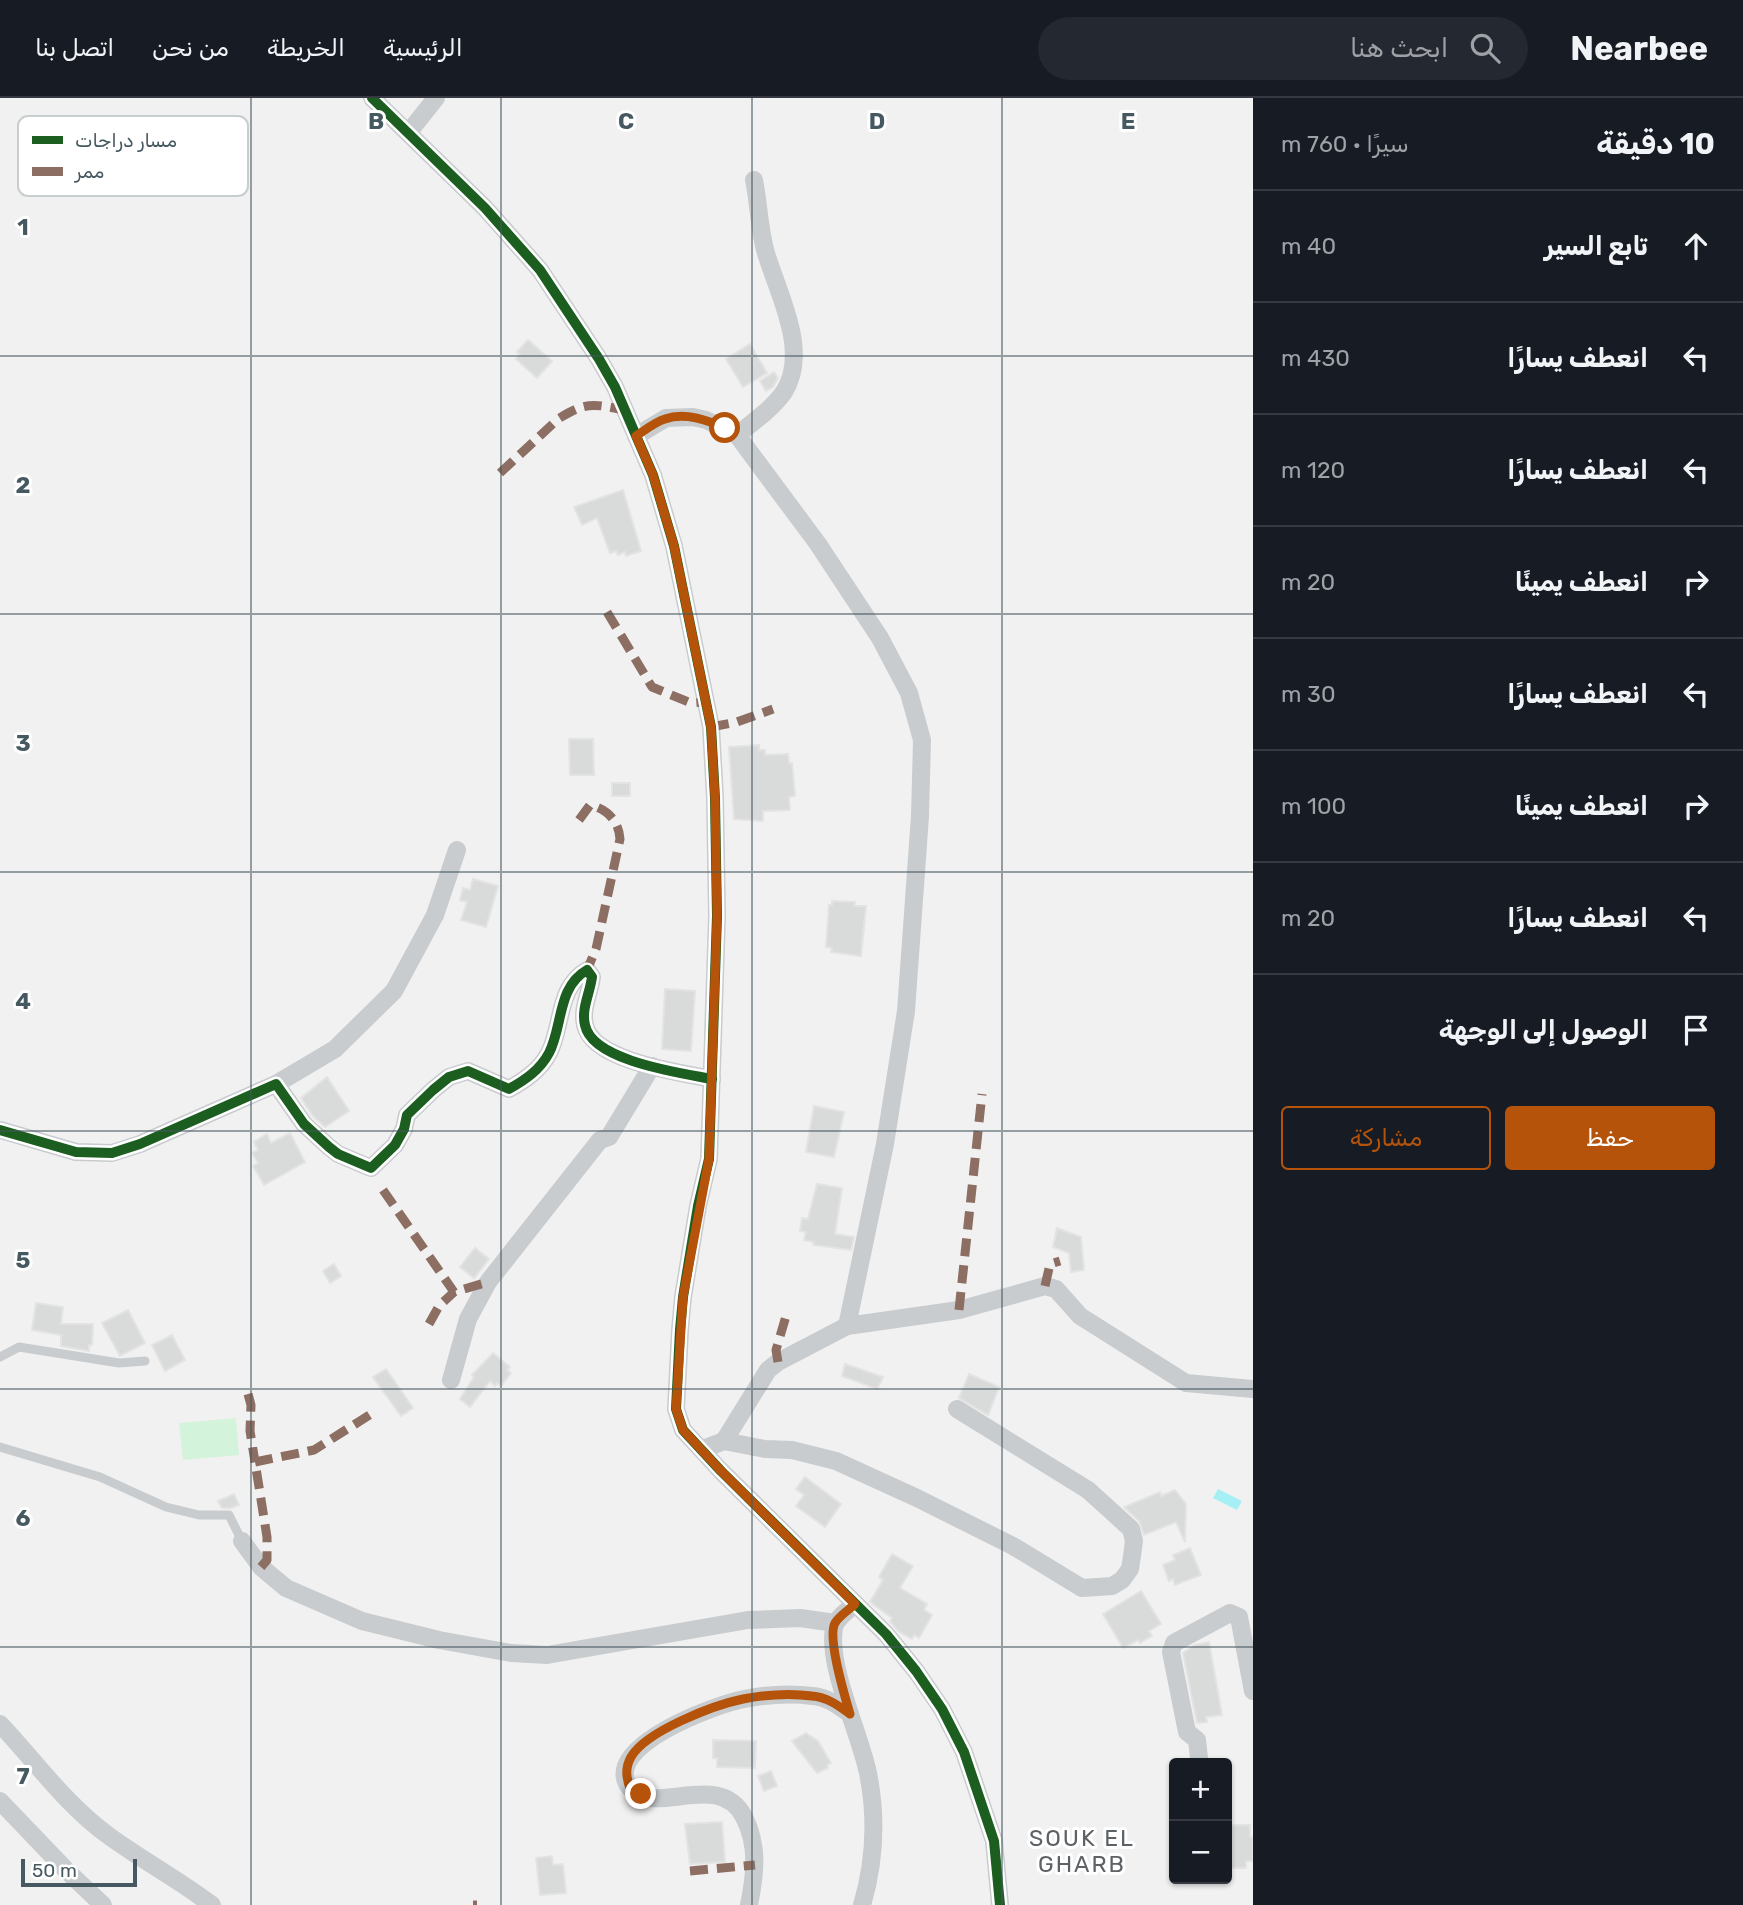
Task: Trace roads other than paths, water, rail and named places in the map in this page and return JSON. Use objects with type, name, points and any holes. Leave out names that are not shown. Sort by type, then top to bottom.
[{"type":"street","points":[[372,98],[518,242],[540,270],[615,387],[653,475],[671,534],[711,727],[717,916],[709,1159],[683,1297],[676,1409],[683,1430],[886,1634],[942,1709],[964,1752],[994,1841],[1000,1905]]},
{"type":"street","points":[[409,132],[436,98]]},
{"type":"street","points":[[737,435],[770,408],[784,392],[791,378],[794,360],[788,316],[765,250],[754,180]]},
{"type":"street","points":[[636,436],[666,418],[693,417],[706,420],[737,435],[818,544],[880,638],[909,693],[922,740],[920,816],[906,1011],[885,1144],[847,1326]]},
{"type":"street","points":[[0,1130],[76,1152],[112,1153],[140,1144],[276,1084],[335,1049],[394,991],[435,915],[457,850]]},
{"type":"street","points":[[276,1084],[304,1124],[329,1147],[338,1154],[371,1168],[395,1145],[407,1115],[449,1077],[468,1071],[509,1089],[528,1077],[549,1053],[559,1010],[578,975],[587,970],[592,977],[584,1022],[592,1040],[612,1053],[652,1066],[712,1079]]},
{"type":"street","points":[[451,1380],[468,1319],[488,1282],[600,1140],[609,1137],[652,1066]]},
{"type":"street","points":[[724,1441],[768,1370],[778,1362],[847,1326],[959,1310],[1045,1286],[1056,1289],[1080,1316],[1186,1383],[1253,1389]]},
{"type":"street","points":[[703,1450],[724,1441],[765,1449],[792,1450],[836,1461],[1013,1546],[1082,1588],[1112,1586],[1122,1580],[1130,1569],[1134,1541],[1131,1529],[1088,1490],[957,1409]]},
{"type":"street","points":[[242,1541],[261,1567],[286,1588],[362,1621],[439,1640],[511,1653],[547,1656],[748,1620],[800,1618],[835,1623]]},
{"type":"street","points":[[855,1604],[835,1623],[833,1637],[838,1668],[868,1773],[875,1837],[871,1875],[862,1905]]},
{"type":"street","points":[[1199,1758],[1197,1741],[1187,1732],[1171,1652],[1174,1643],[1230,1612],[1239,1617],[1249,1643],[1253,1691]]},
{"type":"street","points":[[749,1905],[755,1875],[755,1851],[749,1826],[739,1807],[722,1796],[657,1798],[641,1794],[630,1788],[626,1778],[631,1757],[641,1745],[690,1717],[744,1699],[787,1695],[814,1696],[834,1702],[850,1714]]},
{"type":"street","points":[[0,1724],[63,1797],[99,1828],[177,1878],[212,1905]]},
{"type":"street","points":[[0,1801],[103,1905]]},
{"type":"lane","points":[[0,1357],[19,1347],[119,1363],[145,1361]]},
{"type":"lane","points":[[0,1447],[100,1477],[166,1507],[199,1515],[229,1515],[242,1541]]},
{"type":"water","points":[[1218,1489],[1242,1501],[1237,1510],[1213,1498]]},
{"type":"district","name":"SOUK EL GHARB","points":[[1082,1851]]}]
